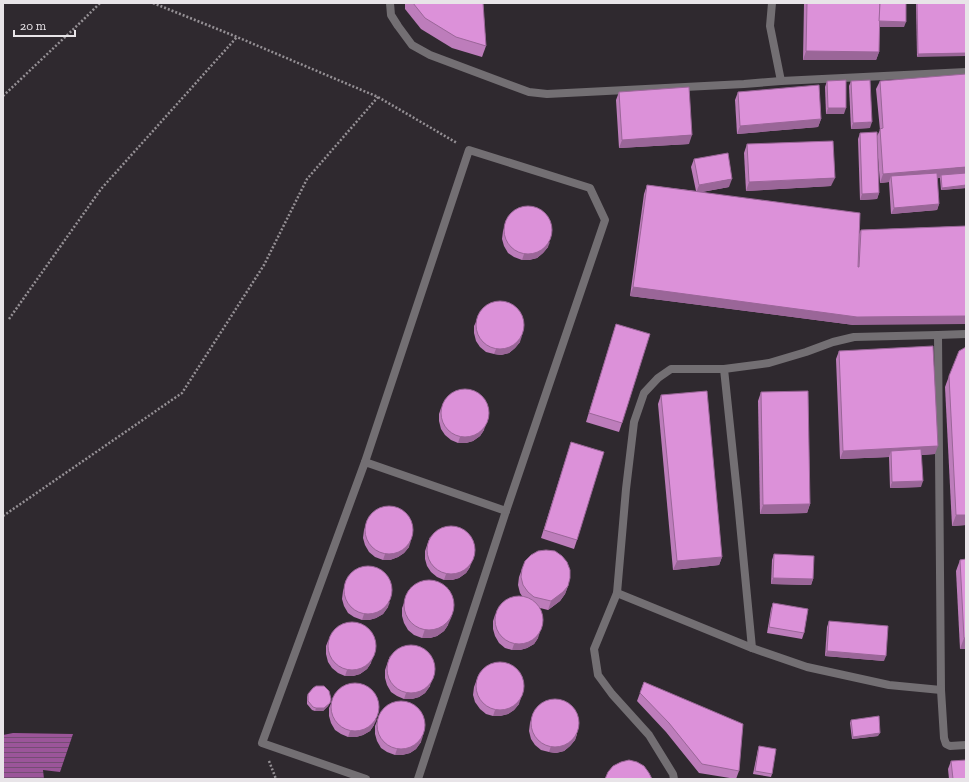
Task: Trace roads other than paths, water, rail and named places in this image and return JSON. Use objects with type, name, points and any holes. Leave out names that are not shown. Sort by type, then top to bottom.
[{"type":"lane","points":[[390,3],[391,15],[412,45],[430,55],[529,92],[554,94],[966,72]]},
{"type":"lane","points":[[772,3],[770,26],[781,81]]},
{"type":"lane","points":[[366,779],[262,742],[365,462],[469,150],[590,188],[605,220],[506,511],[418,779]]},
{"type":"lane","points":[[674,779],[674,774],[649,735],[612,694],[598,675],[594,649],[617,593],[626,489],[634,422],[644,393],[658,378],[671,369],[724,369],[769,363],[833,342],[854,337],[966,334]]},
{"type":"lane","points":[[938,335],[941,690],[944,738],[946,744],[950,746],[966,745]]},
{"type":"lane","points":[[724,369],[752,648]]},
{"type":"lane","points":[[365,462],[506,511]]},
{"type":"lane","points":[[617,593],[752,648],[800,664],[889,685],[941,690]]}]
